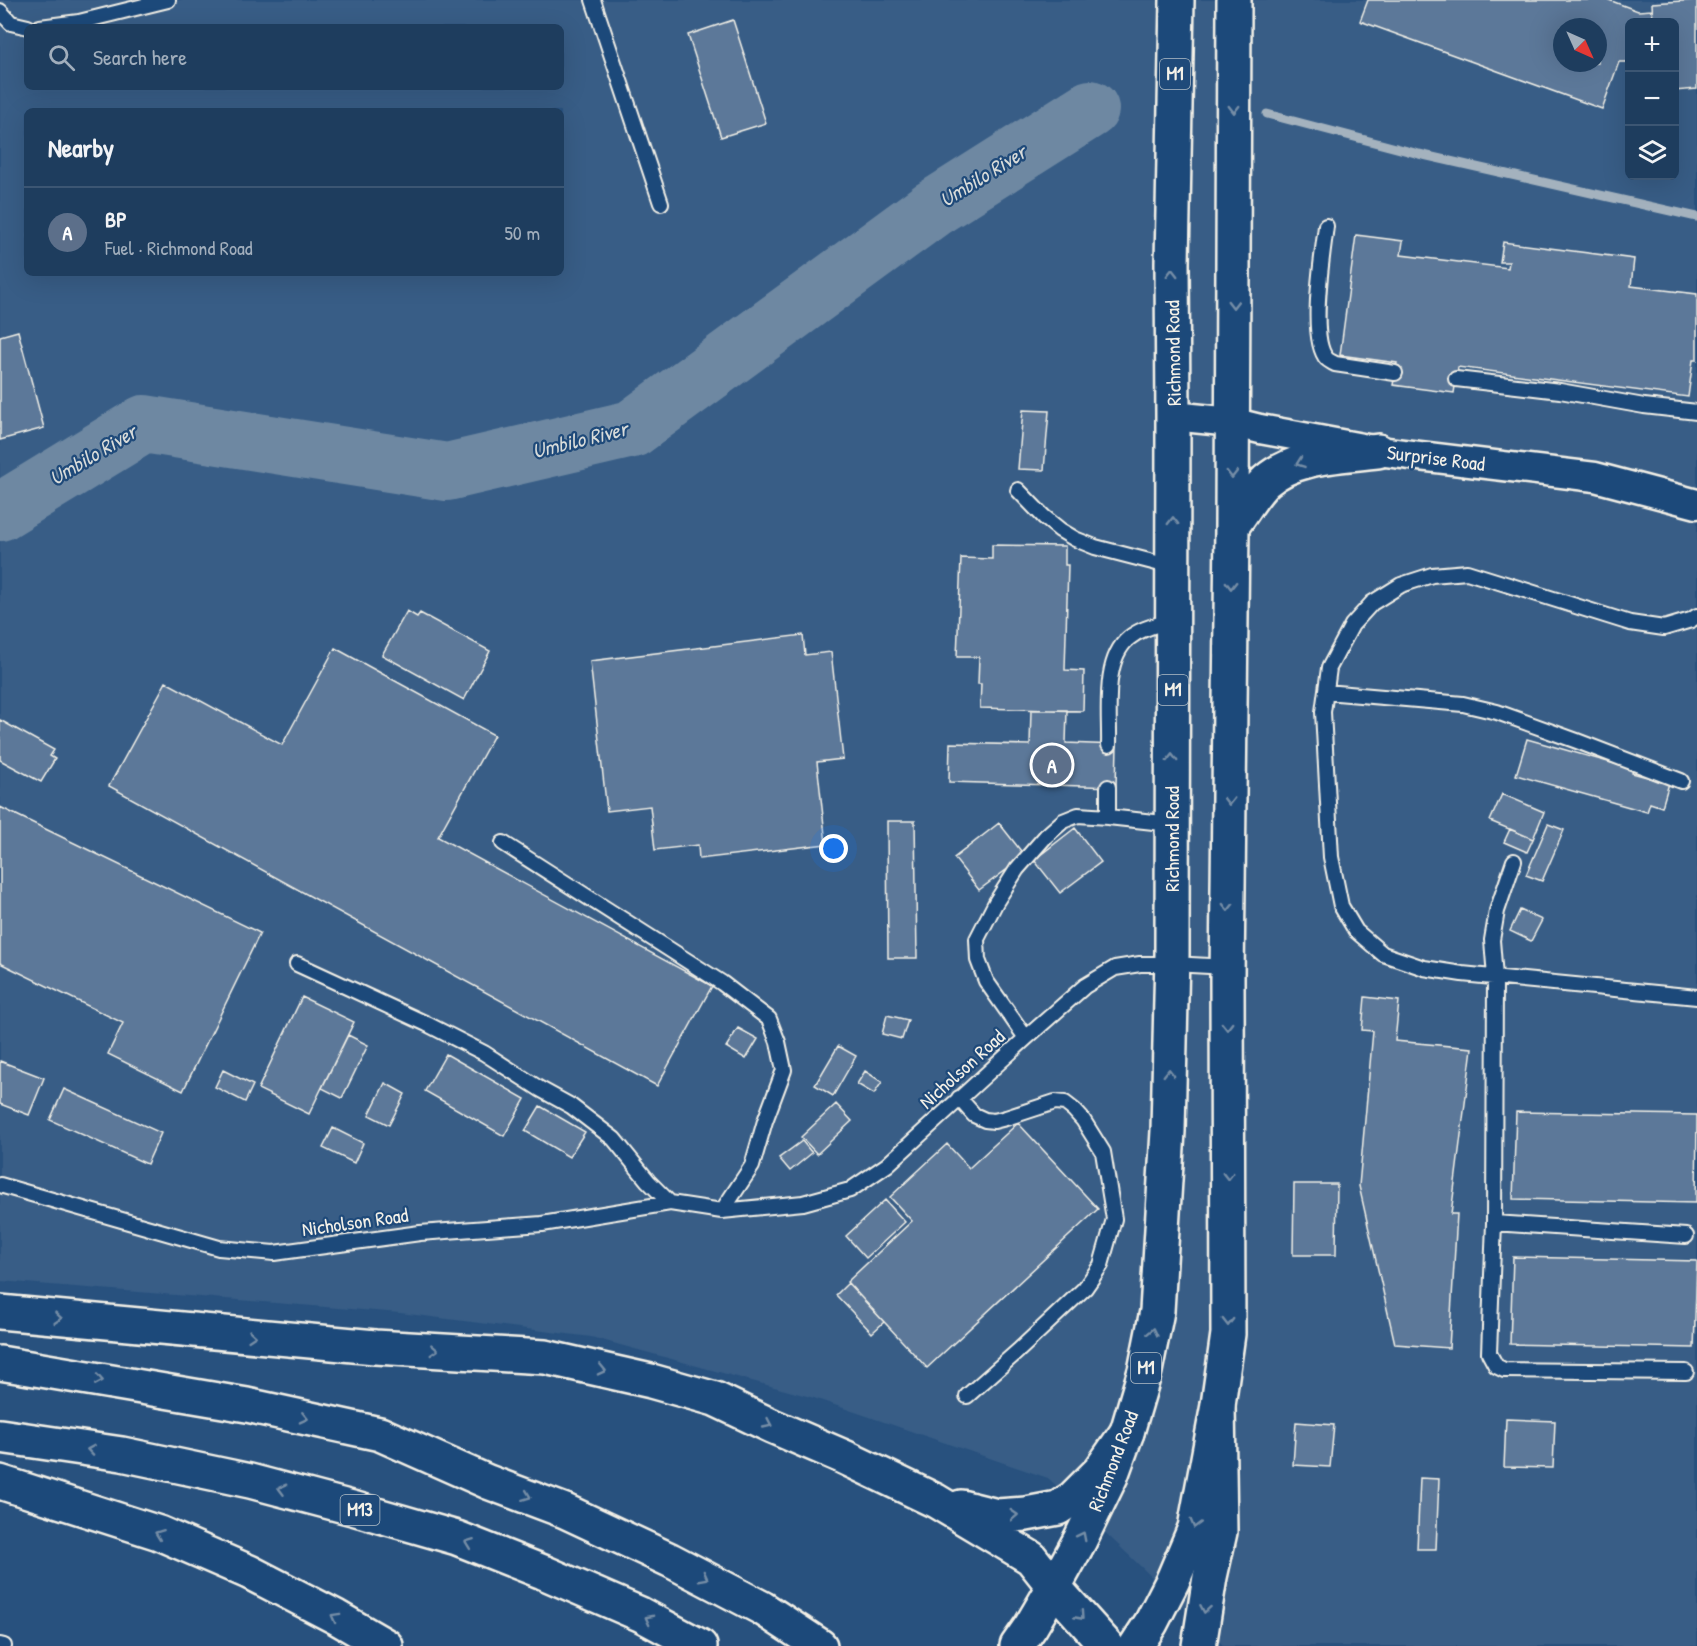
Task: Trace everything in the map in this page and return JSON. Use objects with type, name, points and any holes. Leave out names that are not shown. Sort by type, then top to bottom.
[{"type":"main road","name":"Richmond Road","points":[[1017,1646],[1031,1626],[1080,1540],[1111,1476],[1145,1371],[1157,1311],[1168,1131],[1172,964],[1172,263],[1177,0]]},
{"type":"main road","points":[[1136,1646],[1172,1582],[1194,1528],[1218,1405],[1228,1334],[1234,0]]},
{"type":"main road","points":[[1232,526],[1265,482],[1282,470],[1306,460],[1378,451]]},
{"type":"main road","points":[[0,1312],[375,1347],[545,1357],[651,1381],[715,1400],[936,1501],[1030,1558],[1107,1646]]},
{"type":"main road","points":[[0,1363],[247,1405],[380,1434],[488,1482],[566,1511],[670,1560],[762,1608],[820,1646]]},
{"type":"main road","points":[[1199,1646],[1220,1532],[1218,1405]]},
{"type":"main road","points":[[936,1501],[997,1516],[1058,1508],[1073,1498],[1100,1471],[1127,1432]]},
{"type":"main road","name":"M13","points":[[0,1436],[122,1454],[250,1481],[457,1538],[640,1614],[700,1646]]},
{"type":"main road","points":[[0,1482],[159,1533],[249,1572],[386,1646]]},
{"type":"street","name":"Surprise Road","points":[[1173,416],[1232,422],[1378,451],[1595,477],[1697,504]]},
{"type":"lane","points":[[63,24],[168,0]]},
{"type":"lane","points":[[593,0],[661,203]]},
{"type":"lane","points":[[0,11],[11,23],[24,26]]},
{"type":"lane","points":[[1326,226],[1320,273],[1318,316],[1320,344],[1327,358],[1335,364],[1395,374]]},
{"type":"lane","points":[[1456,379],[1560,391],[1644,406],[1697,412]]},
{"type":"lane","points":[[1018,490],[1044,517],[1075,539],[1095,547],[1173,567]]},
{"type":"lane","points":[[1697,616],[1664,628],[1630,624],[1467,572],[1432,575],[1401,585],[1372,603],[1352,625],[1329,668],[1323,712],[1331,857],[1341,906],[1356,931],[1383,954],[1424,968],[1697,997]]},
{"type":"lane","points":[[1109,745],[1110,675],[1118,650],[1130,637],[1173,620]]},
{"type":"lane","points":[[1326,693],[1463,704],[1507,716],[1681,781]]},
{"type":"lane","points":[[1107,818],[1108,787]]},
{"type":"lane","points":[[1026,1038],[986,981],[978,960],[977,939],[996,902],[1017,869],[1046,836],[1063,822],[1078,815],[1172,824]]},
{"type":"lane","points":[[502,843],[722,983],[769,1019],[778,1042],[784,1070],[765,1121],[752,1166],[722,1211]]},
{"type":"lane","points":[[1514,861],[1497,911],[1492,940],[1495,977],[1494,1223],[1489,1353],[1496,1366],[1504,1370],[1686,1372]]},
{"type":"lane","points":[[297,964],[484,1053],[571,1106],[614,1138],[648,1181],[670,1203]]},
{"type":"lane","name":"Nicholson Road","points":[[0,1185],[219,1248],[274,1253],[420,1233],[542,1224],[670,1203],[722,1211],[803,1203],[850,1190],[887,1165],[1084,986],[1115,968],[1140,964],[1228,967]]},
{"type":"lane","points":[[959,1098],[974,1115],[994,1121],[1055,1102],[1065,1103],[1083,1120],[1103,1152],[1114,1218],[1101,1264],[1085,1288],[967,1396]]},
{"type":"lane","points":[[1494,1223],[1686,1236]]},
{"type":"shaded area","points":[[0,0],[1697,0],[1697,1646],[1224,1646],[1048,1478],[814,1398],[591,1337],[400,1313],[0,1281]]},
{"type":"building","points":[[1368,0],[1609,0],[1638,11],[1652,10],[1653,18],[1625,18],[1625,62],[1619,62],[1602,109],[1360,21]]},
{"type":"building","points":[[1697,0],[1697,89],[1679,91],[1679,18],[1653,18],[1652,3]]},
{"type":"building","points":[[733,20],[766,123],[721,137],[688,35]]},
{"type":"building","points":[[1356,235],[1403,241],[1401,255],[1508,268],[1509,262],[1500,262],[1503,242],[1634,259],[1631,286],[1697,294],[1697,360],[1693,360],[1688,397],[1458,367],[1454,393],[1393,385],[1397,363],[1340,355]]},
{"type":"building","points":[[18,331],[44,428],[0,440],[0,336]]},
{"type":"building","points":[[1023,410],[1049,411],[1044,470],[1018,469]]},
{"type":"building","points":[[992,545],[1065,546],[1065,565],[1068,565],[1065,670],[1084,671],[1083,711],[980,708],[979,657],[957,657],[961,558],[992,559]]},
{"type":"building","points":[[407,611],[417,617],[420,613],[490,651],[464,700],[382,655]]},
{"type":"building","points":[[803,635],[805,655],[831,652],[843,759],[817,762],[826,844],[699,859],[698,845],[655,850],[650,806],[607,811],[590,661]]},
{"type":"building","points":[[335,648],[494,735],[438,837],[712,986],[657,1086],[109,786],[166,682],[282,745]]},
{"type":"building","points":[[1031,710],[1067,710],[1066,743],[1117,745],[1116,787],[949,782],[950,743],[1030,745]]},
{"type":"building","points":[[0,720],[54,750],[50,756],[55,759],[41,782],[0,760]]},
{"type":"building","points":[[1527,739],[1633,769],[1632,773],[1669,783],[1662,807],[1650,803],[1647,812],[1516,775]]},
{"type":"building","points":[[1502,794],[1544,812],[1533,839],[1490,821]]},
{"type":"building","points":[[0,807],[260,933],[183,1091],[108,1054],[123,1023],[0,963]]},
{"type":"building","points":[[887,821],[915,821],[917,958],[888,958]]},
{"type":"building","points":[[999,823],[1025,856],[979,890],[954,858]]},
{"type":"building","points":[[1548,824],[1564,830],[1542,881],[1526,875]]},
{"type":"building","points":[[1075,828],[1101,862],[1060,893],[1034,860]]},
{"type":"building","points":[[1510,829],[1533,839],[1527,852],[1504,842]]},
{"type":"building","points":[[1520,910],[1542,920],[1531,941],[1510,931]]},
{"type":"building","points":[[302,997],[354,1022],[309,1114],[258,1089]]},
{"type":"building","points":[[1365,997],[1399,1001],[1395,1041],[1472,1048],[1451,1214],[1457,1214],[1449,1348],[1395,1344],[1359,1186],[1373,1031],[1362,1030]]},
{"type":"building","points":[[887,1015],[908,1020],[902,1039],[882,1034]]},
{"type":"building","points":[[738,1028],[758,1039],[746,1059],[726,1047]]},
{"type":"building","points":[[348,1035],[368,1045],[342,1098],[322,1088]]},
{"type":"building","points":[[838,1046],[856,1056],[833,1096],[815,1085]]},
{"type":"building","points":[[446,1054],[525,1099],[504,1136],[425,1091]]},
{"type":"building","points":[[0,1061],[44,1078],[29,1115],[0,1104]]},
{"type":"building","points":[[223,1070],[253,1085],[245,1102],[215,1087]]},
{"type":"building","points":[[865,1071],[882,1082],[874,1094],[857,1084]]},
{"type":"building","points":[[385,1083],[405,1094],[389,1125],[369,1115]]},
{"type":"building","points":[[64,1089],[161,1133],[147,1164],[50,1120]]},
{"type":"building","points":[[836,1104],[852,1121],[817,1154],[801,1137]]},
{"type":"building","points":[[540,1106],[585,1132],[569,1157],[525,1131]]},
{"type":"building","points":[[1516,1112],[1697,1115],[1696,1203],[1513,1199]]},
{"type":"building","points":[[1018,1123],[1098,1209],[927,1368],[847,1282],[912,1221],[890,1197],[947,1144],[969,1168]]},
{"type":"building","points":[[333,1128],[363,1143],[354,1163],[323,1148]]},
{"type":"building","points":[[802,1141],[812,1153],[790,1171],[779,1158]]},
{"type":"building","points":[[1294,1184],[1337,1184],[1336,1255],[1293,1255]]},
{"type":"building","points":[[885,1200],[905,1222],[866,1258],[846,1236]]},
{"type":"building","points":[[1513,1257],[1697,1261],[1694,1348],[1510,1344]]},
{"type":"building","points":[[848,1283],[884,1322],[872,1333],[836,1295]]},
{"type":"building","points":[[1506,1419],[1555,1421],[1553,1468],[1504,1467]]},
{"type":"building","points":[[1296,1422],[1334,1425],[1330,1467],[1293,1465]]},
{"type":"building","points":[[1420,1478],[1439,1479],[1436,1549],[1417,1549]]},
{"type":"waterway","points":[[1090,109],[1109,94]]},
{"type":"waterway","name":"Umbilo River","points":[[0,512],[144,424],[447,472],[632,429],[932,209],[1090,109]]},
{"type":"waterway","points":[[1267,114],[1419,154],[1697,217]]},
{"type":"place","name":"BP","points":[[1052,765]]}]
